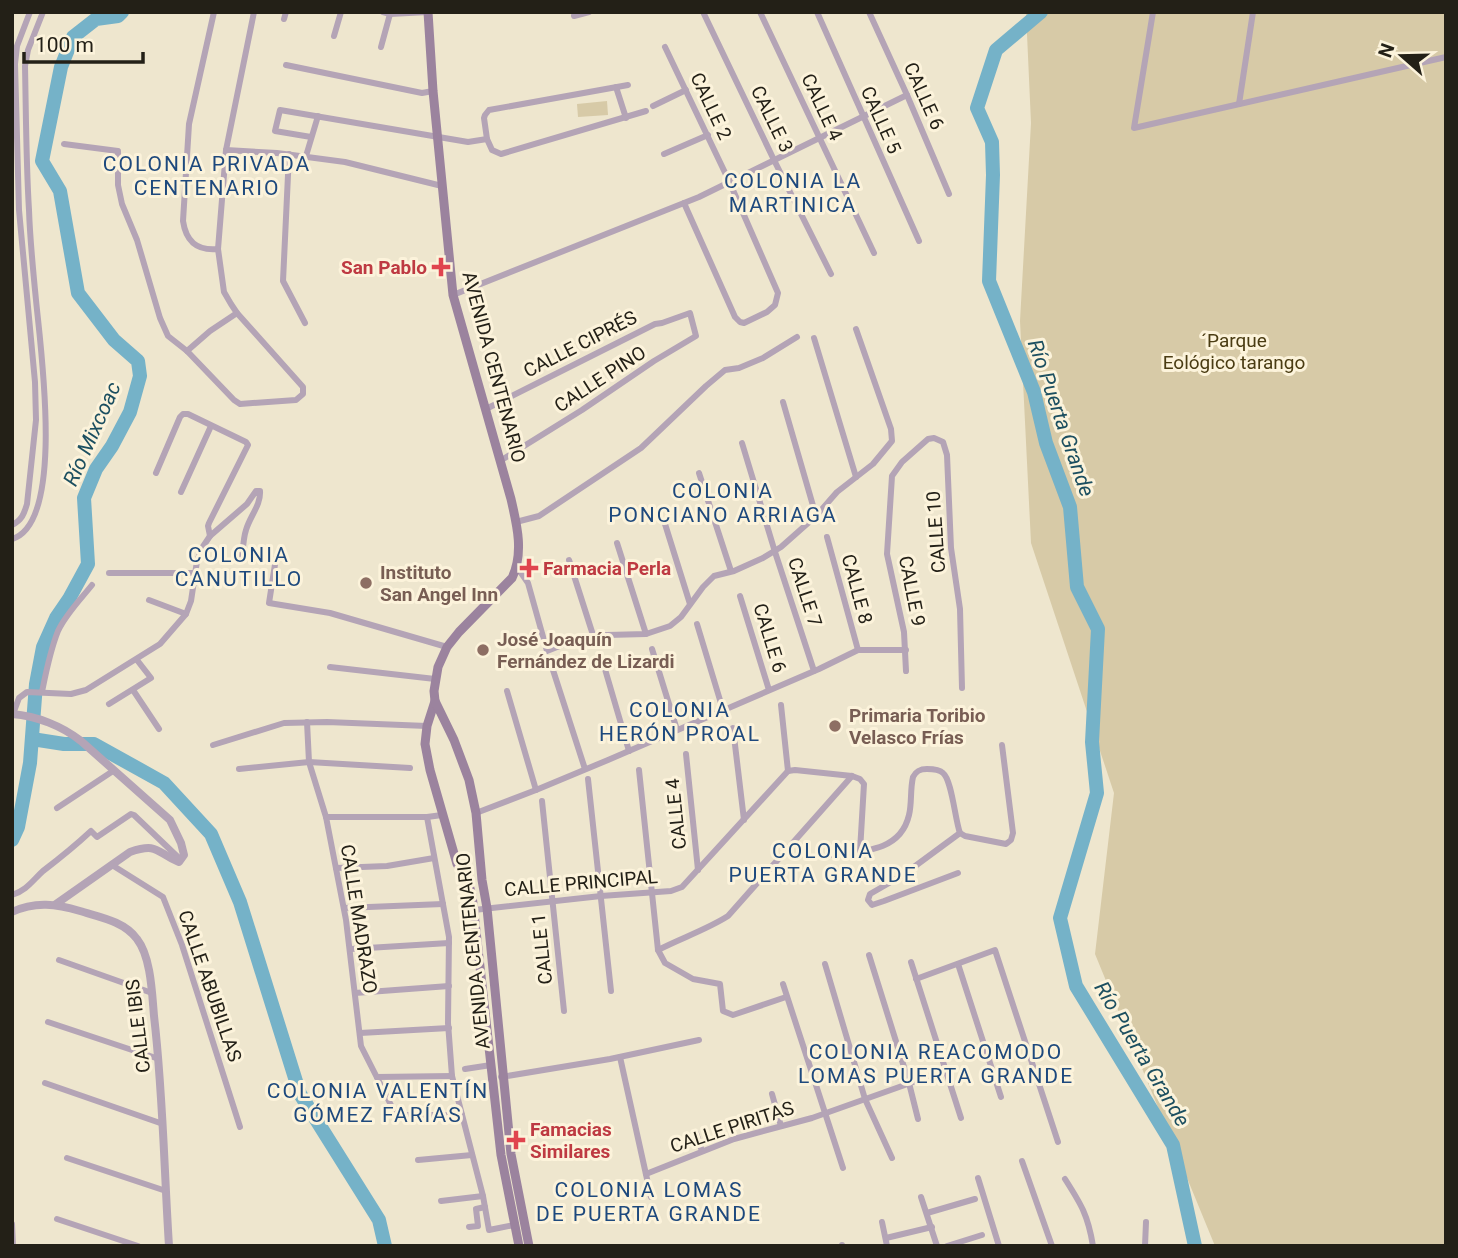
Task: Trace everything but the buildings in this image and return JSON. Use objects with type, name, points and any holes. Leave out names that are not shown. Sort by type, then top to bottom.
[{"type":"main road","name":"AVENIDA CENTENARIO","points":[[428,12],[453,295],[516,520],[519,556],[517,567],[505,587],[447,647],[435,679],[435,701],[427,726],[425,744],[442,815],[457,864],[468,882],[474,910],[501,1155],[519,1246]]},
{"type":"main road","name":"AVENIDA CENTENARIO","points":[[435,701],[463,762],[476,813],[511,1154],[529,1246]]},
{"type":"main road","points":[[468,882],[482,880]]},
{"type":"street","points":[[12,525],[19,522],[24,515],[27,503],[36,420],[19,210],[15,64],[17,46],[30,12]]},
{"type":"street","points":[[12,538],[19,537],[34,519],[43,482],[47,420],[29,210],[25,65],[43,12]]},
{"type":"street","points":[[214,12],[189,124],[183,221],[190,241],[198,247],[218,249]]},
{"type":"street","points":[[64,144],[118,151],[118,185],[122,204],[137,240],[168,336],[187,351],[240,404],[296,400],[303,394],[303,387],[237,313],[225,292],[218,249],[226,150],[254,12]]},
{"type":"street","points":[[334,36],[341,12]]},
{"type":"street","points":[[381,47],[387,13],[428,12]]},
{"type":"street","points":[[574,16],[589,12]]},
{"type":"street","name":"CALLE 4","points":[[760,12],[874,253]]},
{"type":"street","name":"CALLE 5","points":[[817,12],[919,241]]},
{"type":"street","name":"CALLE 6","points":[[869,12],[949,194]]},
{"type":"street","points":[[1153,12],[1134,128],[1446,57]]},
{"type":"street","points":[[1238,104],[1253,12]]},
{"type":"street","name":"CALLE 3","points":[[704,14],[831,274]]},
{"type":"street","name":"CALLE 2","points":[[665,47],[708,135],[778,293],[775,304],[767,312],[744,323],[735,317],[684,202]]},
{"type":"street","points":[[286,65],[422,93],[433,91]]},
{"type":"street","points":[[628,85],[489,110],[484,118],[487,139],[492,150],[501,154],[646,111]]},
{"type":"street","points":[[615,87],[626,118]]},
{"type":"street","points":[[653,106],[686,90]]},
{"type":"street","points":[[453,295],[684,202],[819,139],[907,94]]},
{"type":"street","points":[[311,137],[275,131],[280,110],[468,142],[487,139]]},
{"type":"street","points":[[306,156],[318,116]]},
{"type":"street","points":[[664,154],[708,135]]},
{"type":"street","points":[[226,150],[289,154],[345,162],[442,186]]},
{"type":"street","points":[[289,154],[283,281],[305,323]]},
{"type":"street","points":[[187,351],[237,313]]},
{"type":"street","name":"CALLE CIPRÉS","points":[[486,409],[655,324],[690,313]]},
{"type":"street","name":"CALLE PINO","points":[[500,461],[696,336],[690,313]]},
{"type":"street","points":[[517,567],[528,583],[547,651],[593,635],[646,634],[670,626],[681,617],[714,576],[775,552],[816,516],[838,492],[873,464],[892,441],[891,429],[856,329]]},
{"type":"street","points":[[516,520],[539,516],[641,448],[725,370],[740,369],[797,337]]},
{"type":"street","points":[[814,338],[856,477]]},
{"type":"street","points":[[783,402],[816,516]]},
{"type":"street","points":[[156,473],[183,414],[188,414],[248,445],[208,526],[210,537]]},
{"type":"street","points":[[181,492],[211,426]]},
{"type":"street","name":"CALLE 10","points":[[892,475],[902,462],[929,439],[943,442],[947,455],[951,548],[960,609],[962,688]]},
{"type":"street","name":"CALLE 7","points":[[742,443],[814,671]]},
{"type":"street","points":[[699,473],[731,571]]},
{"type":"street","name":"CALLE 9","points":[[892,475],[887,554],[906,650],[906,671]]},
{"type":"street","points":[[57,904],[130,852],[144,848],[157,849],[179,862],[184,855],[170,820],[81,741],[69,732],[35,718],[13,714],[19,698],[27,692],[71,694],[86,690],[160,644],[186,614],[191,601],[197,561],[210,537],[247,504],[256,491],[260,491],[258,505],[245,531],[242,560]]},
{"type":"street","points":[[665,524],[690,604]]},
{"type":"street","name":"CALLE 8","points":[[827,537],[858,650]]},
{"type":"street","points":[[617,543],[646,634]]},
{"type":"street","points":[[276,558],[269,603],[330,613],[447,647]]},
{"type":"street","points":[[569,560],[593,635]]},
{"type":"street","points":[[109,573],[195,573]]},
{"type":"street","points":[[41,692],[59,630],[68,613],[92,585]]},
{"type":"street","name":"CALLE 6","points":[[740,596],[769,690]]},
{"type":"street","points":[[149,600],[186,614]]},
{"type":"street","points":[[697,624],[723,710]]},
{"type":"street","points":[[652,649],[677,730]]},
{"type":"street","points":[[476,813],[629,751],[858,650],[906,650]]},
{"type":"street","points":[[602,659],[629,751]]},
{"type":"street","points":[[110,704],[151,678],[137,660]]},
{"type":"street","points":[[330,667],[435,679]]},
{"type":"street","points":[[552,667],[586,769]]},
{"type":"street","points":[[133,691],[159,729]]},
{"type":"street","points":[[507,691],[536,790]]},
{"type":"street","points":[[781,705],[788,771],[852,776],[864,784],[860,851]]},
{"type":"street","name":"CALLE MADRAZO","points":[[307,722],[309,762],[326,817],[351,949],[361,1046],[396,1115],[462,1115]]},
{"type":"street","points":[[213,745],[284,723],[427,726]]},
{"type":"street","points":[[733,728],[744,820]]},
{"type":"street","points":[[827,855],[877,849],[903,831],[910,811],[913,777],[916,772],[924,769],[943,772],[948,781],[960,833],[1006,844],[1013,833],[1002,745]]},
{"type":"street","name":"CALLE 4","points":[[686,754],[698,870]]},
{"type":"street","points":[[239,769],[309,762],[410,768]]},
{"type":"street","points":[[639,770],[658,950],[665,963],[693,979],[720,984],[723,1011],[728,1014],[733,1015],[786,997]]},
{"type":"street","points":[[57,807],[113,771]]},
{"type":"street","name":"CALLE PRINCIPAL","points":[[474,910],[671,891],[682,887],[788,771]]},
{"type":"street","points":[[658,950],[709,929],[728,916],[852,776]]},
{"type":"street","points":[[588,779],[611,991]]},
{"type":"street","name":"CALLE 1","points":[[542,801],[564,1011]]},
{"type":"street","points":[[12,895],[22,892],[91,831],[97,837],[130,815],[134,815],[181,860]]},
{"type":"street","points":[[326,817],[442,815]]},
{"type":"street","points":[[427,817],[449,943],[452,1076],[483,1196],[489,1230],[514,1225]]},
{"type":"street","points":[[958,873],[872,905],[868,901],[870,894],[903,875],[960,833]]},
{"type":"street","points":[[336,868],[387,866],[434,858]]},
{"type":"street","name":"CALLE ABUBILLAS","points":[[112,865],[163,897],[182,945],[240,1127]]},
{"type":"street","name":"CALLE IBIS","points":[[12,912],[31,906],[57,904],[107,920],[131,932],[139,942],[145,955],[152,993],[159,1059],[169,1246]]},
{"type":"street","points":[[344,908],[443,904]]},
{"type":"street","points":[[351,949],[449,943]]},
{"type":"street","points":[[916,979],[995,950],[1058,1142]]},
{"type":"street","points":[[869,954],[918,1119]]},
{"type":"street","points":[[59,960],[152,993]]},
{"type":"street","points":[[911,962],[961,1118]]},
{"type":"street","points":[[825,964],[865,1099],[892,1158]]},
{"type":"street","points":[[958,964],[1001,1097]]},
{"type":"street","points":[[782,984],[843,1168]]},
{"type":"street","points":[[355,993],[449,986]]},
{"type":"street","points":[[48,1022],[159,1059]]},
{"type":"street","points":[[360,1033],[449,1028]]},
{"type":"street","points":[[492,1078],[620,1057],[699,1040]]},
{"type":"street","points":[[620,1057],[651,1196]]},
{"type":"street","points":[[465,1069],[491,1065]]},
{"type":"street","name":"CALLE PIRITAS","points":[[646,1174],[734,1139],[825,1113],[947,1070]]},
{"type":"street","points":[[377,1077],[452,1076]]},
{"type":"street","points":[[45,1083],[163,1124]]},
{"type":"street","points":[[772,1094],[781,1126]]},
{"type":"street","points":[[696,1133],[702,1151]]},
{"type":"street","points":[[418,1160],[472,1155]]},
{"type":"street","points":[[67,1158],[166,1191]]},
{"type":"street","points":[[1022,1161],[1052,1246]]},
{"type":"street","points":[[978,1178],[999,1246]]},
{"type":"street","points":[[1065,1179],[1083,1208],[1090,1225],[1093,1246]]},
{"type":"street","points":[[442,1201],[483,1196]]},
{"type":"street","points":[[920,1196],[937,1246]]},
{"type":"street","points":[[927,1213],[975,1199]]},
{"type":"street","points":[[470,1227],[478,1226],[476,1209],[485,1207]]},
{"type":"street","points":[[57,1219],[138,1246]]},
{"type":"street","points":[[882,1222],[886,1242],[932,1227]]},
{"type":"street","points":[[1145,1246],[1146,1222]]},
{"type":"street","points":[[12,1224],[13,1246]]},
{"type":"street","points":[[947,1246],[982,1235]]},
{"type":"green space","name":"´Parque Eológico tarango","points":[[1026,12],[1446,12],[1446,1246],[1215,1246],[1095,954],[1114,793],[1031,543],[1020,321],[1031,123]]},
{"type":"green space","points":[[607,101],[608,115],[578,117],[577,104]]},
{"type":"waterway","name":"Río Mixcoac","points":[[12,840],[18,827],[30,763],[36,684],[43,647],[56,618],[88,564],[84,498],[96,469],[130,412],[140,376],[138,361],[114,340],[78,293],[60,191],[42,161],[61,67],[73,37],[96,19],[118,16],[122,12]]},
{"type":"waterway","name":"Río Puerta Grande","points":[[1041,12],[996,50],[977,108],[992,142],[989,281],[1034,392],[1046,443],[1070,507],[1077,587],[1098,629],[1092,742],[1097,793],[1060,918],[1076,986],[1173,1145],[1195,1246]]},
{"type":"waterway","points":[[32,739],[64,744],[94,744],[164,783],[211,834],[240,902],[300,1094],[379,1220],[385,1246]]},
{"type":"place","name":"San Pablo","points":[[441,267]]},
{"type":"place","name":"Farmacia Perla","points":[[529,568]]},
{"type":"place","name":"Instituto San Angel Inn","points":[[366,583]]},
{"type":"place","name":"José Joaquín Fernández de Lizardi","points":[[483,650]]},
{"type":"place","name":"Primaria Toribio Velasco Frías","points":[[835,726]]},
{"type":"place","name":"Famacias Similares","points":[[516,1140]]},
{"type":"district","name":"COLONIA PRIVADA CENTENARIO","points":[[207,176]]},
{"type":"district","name":"COLONIA LA MARTINICA","points":[[793,193]]},
{"type":"district","name":"COLONIA PONCIANO ARRIAGA","points":[[723,503]]},
{"type":"district","name":"COLONIA CANUTILLO","points":[[239,567]]},
{"type":"district","name":"COLONIA HERÓN PROAL","points":[[680,722]]},
{"type":"district","name":"COLONIA PUERTA GRANDE","points":[[823,863]]},
{"type":"district","name":"COLONIA REACOMODO LOMAS PUERTA GRANDE","points":[[936,1064]]},
{"type":"district","name":"COLONIA VALENTÍN GÓMEZ FARÍAS","points":[[378,1103]]},
{"type":"district","name":"COLONIA LOMAS DE PUERTA GRANDE","points":[[649,1202]]}]
